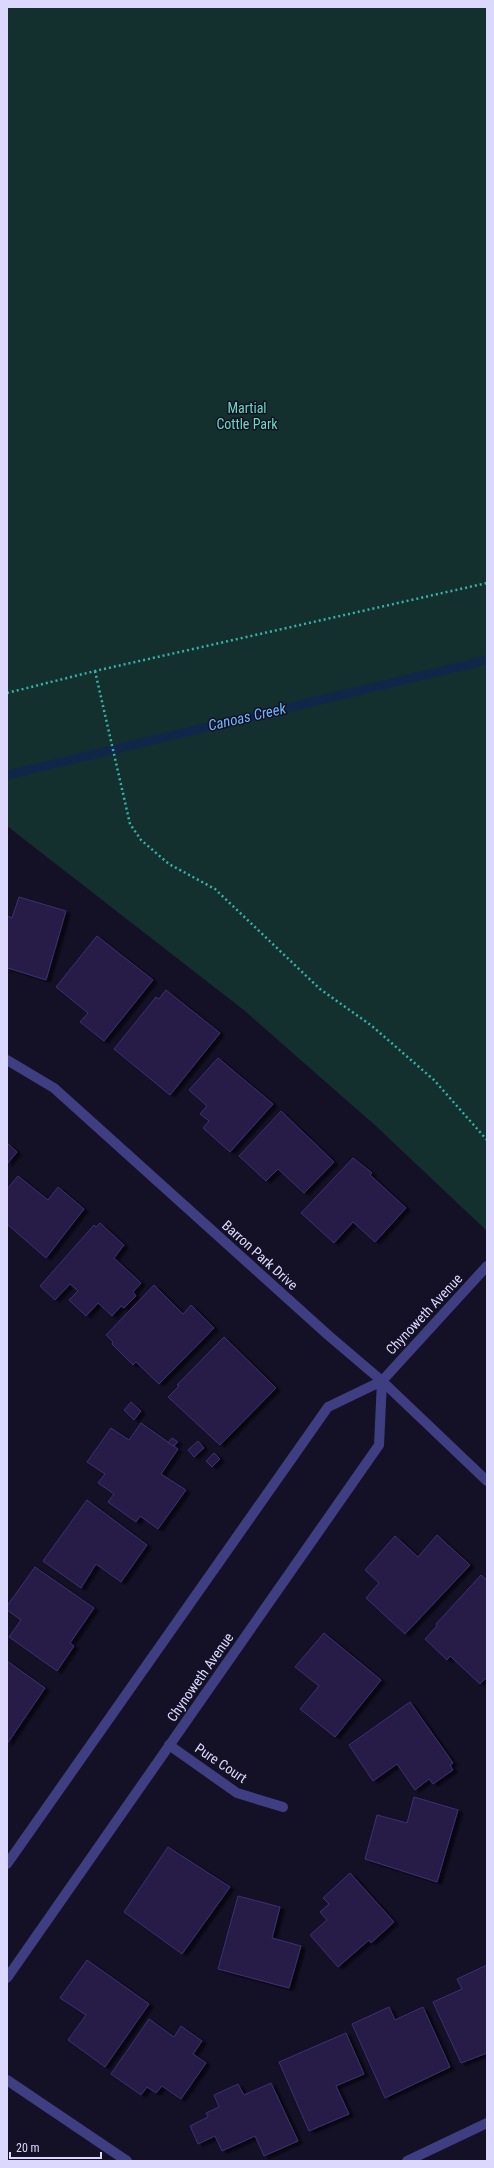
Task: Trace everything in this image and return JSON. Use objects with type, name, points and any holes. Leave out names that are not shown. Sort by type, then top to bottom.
[{"type":"street","name":"Barron Park Drive","points":[[7,1060],[54,1088],[322,1330],[382,1381],[487,1481]]},
{"type":"street","name":"Chynoweth Avenue","points":[[7,1864],[328,1407],[382,1381],[487,1266]]},
{"type":"street","name":"Chynoweth Avenue","points":[[7,1978],[379,1445],[382,1381]]},
{"type":"street","name":"Pure Court","points":[[169,1745],[237,1793],[282,1807]]},
{"type":"street","points":[[7,2080],[127,2161]]},
{"type":"street","points":[[407,2161],[487,2123]]},
{"type":"path","points":[[7,693],[95,671],[487,583]]},
{"type":"path","points":[[95,671],[102,696],[130,824],[141,840],[169,864],[214,889],[320,989],[372,1026],[434,1080],[487,1140]]},
{"type":"green space","name":"Martial Cottle Park","points":[[7,7],[487,7],[487,1231],[377,1127],[245,1011],[7,826]]},
{"type":"building","points":[[19,897],[66,911],[46,980],[8,968],[7,970],[7,916],[12,918]]},
{"type":"building","points":[[97,936],[153,980],[104,1041],[80,1022],[88,1013],[56,987]]},
{"type":"building","points":[[166,990],[220,1033],[170,1095],[114,1049],[156,997],[159,999]]},
{"type":"building","points":[[218,1058],[273,1104],[230,1152],[203,1128],[209,1121],[200,1114],[207,1106],[189,1090]]},
{"type":"building","points":[[281,1111],[334,1162],[304,1193],[278,1169],[266,1181],[239,1156]]},
{"type":"building","points":[[7,1143],[17,1152],[7,1164]]},
{"type":"building","points":[[353,1158],[372,1173],[370,1175],[406,1208],[375,1242],[353,1222],[334,1243],[301,1213]]},
{"type":"building","points":[[18,1176],[48,1200],[58,1187],[84,1209],[46,1258],[7,1224],[7,1189]]},
{"type":"building","points":[[100,1223],[124,1245],[114,1258],[141,1283],[133,1292],[136,1296],[124,1308],[121,1306],[112,1316],[98,1303],[86,1316],[69,1300],[78,1291],[70,1284],[55,1300],[40,1286],[94,1225],[96,1227]]},
{"type":"building","points":[[154,1285],[183,1314],[191,1305],[214,1328],[159,1384],[136,1362],[133,1365],[112,1344],[113,1342],[106,1335]]},
{"type":"building","points":[[224,1337],[276,1388],[220,1445],[168,1397],[179,1386],[177,1385]]},
{"type":"building","points":[[131,1402],[141,1411],[134,1420],[124,1410]]},
{"type":"building","points":[[141,1423],[178,1449],[161,1474],[186,1490],[158,1529],[140,1516],[136,1522],[108,1502],[114,1494],[98,1483],[105,1474],[87,1462],[111,1428],[129,1440]]},
{"type":"building","points":[[172,1438],[178,1442],[174,1446],[168,1443]]},
{"type":"building","points":[[198,1441],[204,1448],[194,1457],[188,1450]]},
{"type":"building","points":[[214,1453],[220,1459],[212,1467],[206,1461]]},
{"type":"building","points":[[87,1500],[147,1545],[121,1582],[96,1564],[81,1588],[43,1561]]},
{"type":"building","points":[[437,1535],[470,1565],[405,1634],[366,1598],[379,1583],[365,1570],[395,1536],[418,1557]]},
{"type":"building","points":[[35,1567],[94,1608],[70,1643],[74,1646],[57,1671],[9,1637],[21,1620],[7,1610],[7,1606]]},
{"type":"building","points":[[481,1575],[487,1580],[487,1677],[480,1684],[450,1656],[447,1660],[425,1639],[437,1626],[436,1624]]},
{"type":"building","points":[[324,1633],[381,1680],[335,1737],[300,1709],[319,1686],[295,1667]]},
{"type":"building","points":[[7,1661],[45,1688],[7,1744]]},
{"type":"building","points":[[410,1702],[453,1763],[450,1765],[453,1770],[433,1784],[429,1779],[415,1790],[397,1764],[373,1781],[349,1745]]},
{"type":"building","points":[[414,1797],[458,1810],[437,1882],[365,1859],[377,1815],[407,1823]]},
{"type":"building","points":[[168,1847],[230,1887],[182,1954],[124,1912]]},
{"type":"building","points":[[350,1873],[394,1922],[371,1943],[369,1940],[338,1967],[310,1935],[327,1920],[320,1912],[329,1904],[323,1898]]},
{"type":"building","points":[[238,1896],[280,1907],[272,1938],[301,1946],[289,1988],[218,1969]]},
{"type":"building","points":[[87,1960],[149,2004],[105,2067],[68,2040],[86,2015],[60,1998]]},
{"type":"building","points":[[487,1965],[487,2053],[461,2063],[433,2002],[462,1989],[457,1979]]},
{"type":"building","points":[[389,2007],[395,2020],[423,2007],[450,2067],[385,2098],[352,2024]]},
{"type":"building","points":[[149,2019],[174,2037],[181,2026],[202,2041],[193,2054],[206,2063],[181,2099],[162,2086],[156,2093],[147,2087],[141,2095],[111,2074]]},
{"type":"building","points":[[346,2033],[364,2074],[336,2086],[349,2114],[309,2131],[279,2062]]},
{"type":"building","points":[[271,2083],[298,2141],[264,2156],[255,2136],[222,2151],[215,2136],[198,2144],[190,2126],[208,2117],[206,2113],[219,2107],[214,2095],[238,2084],[244,2095]]},
{"type":"waterway","name":"Canoas Creek","points":[[7,775],[487,660]]}]
